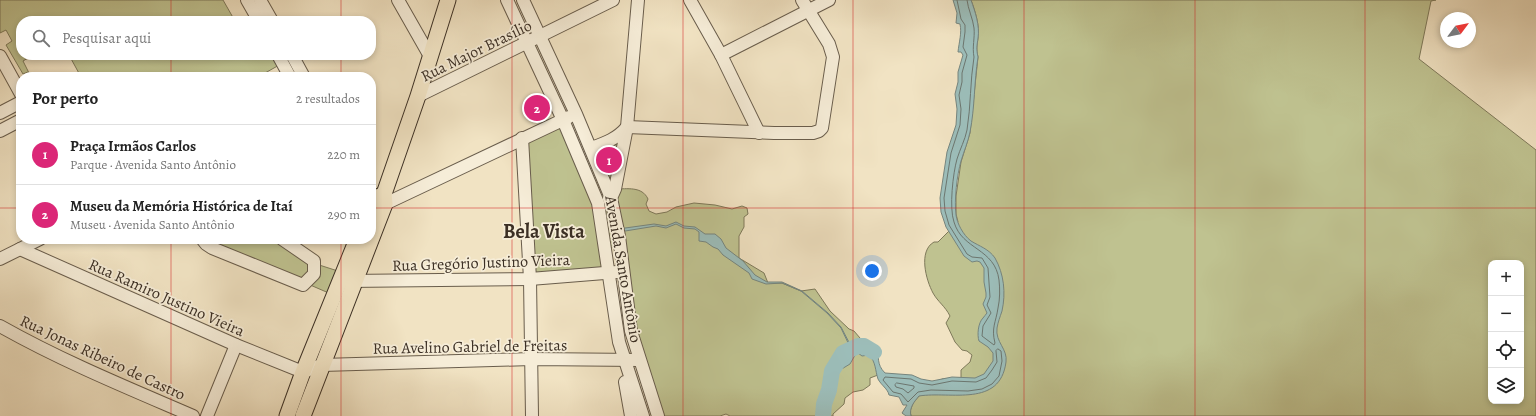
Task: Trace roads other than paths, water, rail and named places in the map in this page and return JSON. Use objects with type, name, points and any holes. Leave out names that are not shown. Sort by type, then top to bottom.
[{"type":"main road","points":[[377,198],[418,96],[448,0]]},
{"type":"main road","points":[[287,416],[303,372],[355,244]]},
{"type":"main road","points":[[303,416],[356,282],[366,244]]},
{"type":"street","points":[[247,0],[255,16]]},
{"type":"street","points":[[260,0],[269,16]]},
{"type":"street","points":[[398,0],[431,58]]},
{"type":"street","name":"Avenida Santo Antônio","points":[[507,0],[563,120],[598,203],[623,361],[643,416]]},
{"type":"street","name":"Avenida Santo Antônio","points":[[523,0],[576,114],[611,198],[619,236],[622,271],[631,331],[658,416]]},
{"type":"street","name":"Rua Major Brasílio","points":[[418,96],[613,0]]},
{"type":"street","points":[[598,203],[611,198],[619,171],[627,127],[638,0]]},
{"type":"street","points":[[690,0],[721,55],[760,133]]},
{"type":"street","points":[[721,55],[805,5],[829,0]]},
{"type":"street","points":[[627,127],[760,133],[813,133],[819,131],[822,128],[833,57],[829,44],[805,5]]},
{"type":"street","points":[[0,56],[16,85]]},
{"type":"street","points":[[281,60],[287,72]]},
{"type":"street","points":[[295,60],[301,72]]},
{"type":"street","points":[[0,114],[16,105]]},
{"type":"street","points":[[377,198],[392,200],[576,114]]},
{"type":"street","points":[[0,131],[16,123]]},
{"type":"street","points":[[591,148],[620,136],[627,127]]},
{"type":"street","points":[[522,138],[530,279],[532,416]]},
{"type":"street","points":[[0,259],[30,244]]},
{"type":"street","points":[[206,244],[212,248],[303,285],[314,274],[314,261],[289,244]]},
{"type":"street","name":"Rua Ramiro Justino Vieira","points":[[20,249],[236,345],[303,372]]},
{"type":"street","name":"Rua Gregório Justino Vieira","points":[[340,280],[356,282],[530,279],[622,271]]},
{"type":"street","name":"Rua Jonas Ribeiro de Castro","points":[[0,326],[31,344],[77,366],[193,416]]},
{"type":"street","points":[[207,416],[236,345]]},
{"type":"street","name":"Rua Avelino Gabriel de Freitas","points":[[303,372],[322,366],[531,359],[639,360]]},
{"type":"street","points":[[623,361],[631,416]]},
{"type":"water","points":[[953,0],[971,0],[977,19],[978,29],[978,57],[972,123],[958,173],[955,209],[959,225],[965,236],[993,255],[998,264],[1002,277],[1004,297],[1002,311],[997,326],[997,333],[1006,357],[1002,376],[994,386],[984,392],[959,395],[919,396],[911,408],[911,416],[906,416],[902,413],[907,405],[903,405],[899,397],[889,395],[878,379],[874,363],[869,355],[862,356],[858,353],[850,364],[840,370],[829,390],[824,404],[823,416],[816,416],[823,396],[827,368],[843,353],[851,349],[841,328],[827,313],[801,291],[782,283],[766,284],[752,279],[749,273],[723,255],[718,249],[706,242],[699,241],[699,232],[695,229],[684,228],[676,224],[666,228],[656,226],[619,232],[618,229],[654,224],[666,226],[676,222],[684,226],[695,227],[705,234],[715,234],[721,239],[726,248],[743,261],[755,275],[767,282],[782,282],[802,291],[828,313],[841,327],[852,348],[869,344],[876,347],[880,367],[885,373],[912,375],[921,379],[932,381],[952,377],[975,378],[984,374],[993,361],[993,353],[988,347],[979,341],[978,336],[978,329],[981,320],[987,313],[983,304],[986,297],[984,268],[980,262],[972,262],[964,256],[946,227],[941,212],[940,198],[947,152],[956,125],[957,109],[955,94],[958,82],[958,72],[963,55],[961,52],[958,52],[961,27],[960,24],[956,23],[957,13]]},
{"type":"waterway","points":[[823,416],[824,404],[829,390],[832,371],[843,353],[858,346],[864,346],[874,352]]},
{"type":"place","name":"Museu da Memória Histórica de Itaí","points":[[537,108]]},
{"type":"place","name":"Praça Irmãos Carlos","points":[[609,160]]},
{"type":"district","name":"Bela Vista","points":[[544,231]]}]
